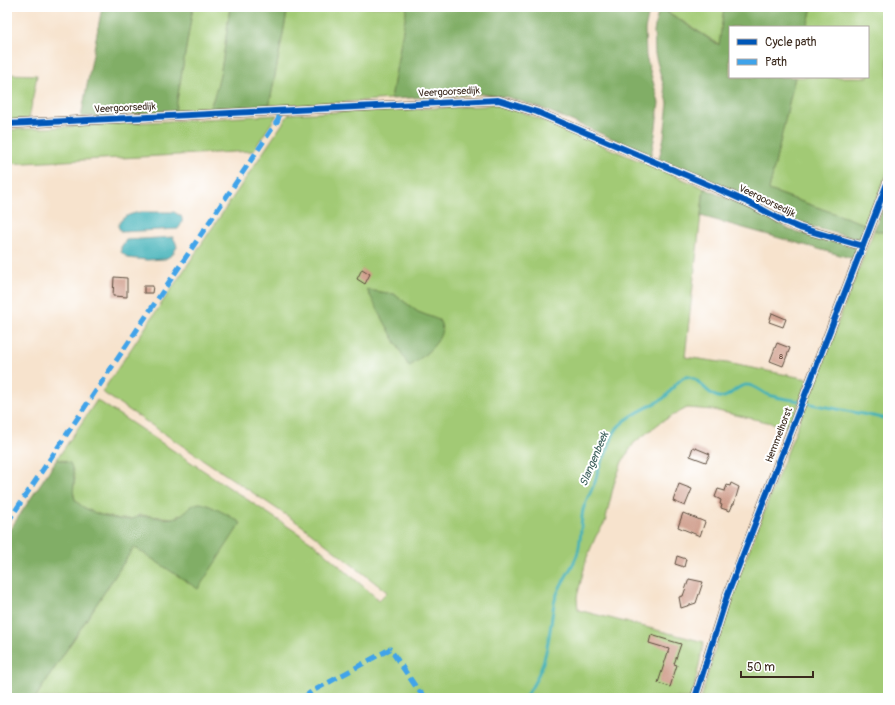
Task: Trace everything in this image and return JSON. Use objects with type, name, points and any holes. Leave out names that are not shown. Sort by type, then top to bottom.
[{"type":"street","name":"Veergoorsedijk","points":[[7,124],[498,100],[537,112],[702,182],[754,205],[783,221],[800,228],[863,246]]},
{"type":"street","name":"Hemmelhorst","points":[[695,698],[727,596],[888,181]]},
{"type":"green space","points":[[102,7],[193,7],[175,112],[81,117]]},
{"type":"green space","points":[[193,7],[230,7],[223,59],[214,98],[209,110],[175,112]]},
{"type":"green space","points":[[230,7],[288,7],[269,107],[209,110],[214,98],[220,72]]},
{"type":"green space","points":[[288,7],[407,7],[391,99],[269,107]]},
{"type":"green space","points":[[407,7],[650,7],[645,30],[646,56],[659,103],[651,155],[541,108],[507,97],[482,94],[391,99]]},
{"type":"green space","points":[[659,7],[719,45],[724,7],[812,7],[807,26],[729,26],[729,78],[795,78],[769,190],[867,225],[861,240],[794,222],[768,207],[659,159],[664,137],[668,103],[655,54],[654,31]]},
{"type":"green space","points":[[660,7],[724,7],[720,45]]},
{"type":"green space","points":[[812,7],[888,7],[888,170],[867,225],[769,190],[795,78],[869,78],[869,26],[807,26]]},
{"type":"green space","points":[[7,74],[37,75],[29,119],[7,121]]},
{"type":"green space","points":[[492,104],[504,105],[515,109],[704,188],[685,357],[727,363],[808,379],[790,427],[713,410],[687,408],[661,422],[634,443],[622,462],[614,484],[605,522],[596,536],[587,557],[577,597],[578,610],[704,642],[692,698],[35,698],[134,547],[198,588],[191,507],[184,513],[173,518],[139,515],[133,519],[120,519],[97,514],[81,506],[75,499],[73,491],[75,478],[66,461],[57,459],[97,400],[313,543],[379,600],[387,592],[301,525],[102,392],[289,114],[484,106]],"holes":[[[367,290],[394,294],[418,312],[433,318],[437,342],[423,356]]]},
{"type":"green space","points":[[277,115],[253,151],[7,164],[7,130]]},
{"type":"green space","points":[[704,188],[764,215],[790,230],[858,248],[854,259],[701,216]]},
{"type":"green space","points":[[888,195],[888,231],[881,232],[874,230]]},
{"type":"green space","points":[[874,230],[881,232],[888,231],[888,698],[701,698],[732,594]]},
{"type":"green space","points":[[367,290],[394,294],[418,312],[439,320],[442,327],[438,340],[427,353],[409,367]]},
{"type":"green space","points":[[57,459],[70,463],[71,465],[74,473],[73,492],[76,501],[87,509],[102,515],[126,520],[141,516],[172,518],[180,516],[197,503],[200,503],[227,514],[241,523],[198,589],[134,547],[35,698],[7,698],[7,534]]},
{"type":"water","points":[[140,212],[174,212],[181,216],[182,221],[178,229],[121,232],[118,226],[121,220]]},
{"type":"water","points":[[173,237],[177,247],[172,255],[165,259],[147,260],[128,258],[121,252],[121,247],[126,240]]},
{"type":"building","points":[[362,269],[370,274],[365,284],[357,279]]},
{"type":"building","points":[[114,277],[127,278],[127,297],[113,296]]},
{"type":"building","points":[[144,286],[153,286],[152,293],[144,293]]},
{"type":"building","points":[[772,313],[786,319],[783,327],[769,322]]},
{"type":"building","points":[[777,343],[790,348],[783,366],[770,361]]},
{"type":"building","points":[[693,447],[710,454],[706,462],[690,456]]},
{"type":"building","points":[[731,483],[739,487],[734,504],[730,511],[721,508],[721,500],[715,497],[718,489],[725,491],[727,485],[730,486]]},
{"type":"building","points":[[679,484],[692,489],[685,506],[673,501]]},
{"type":"building","points":[[683,513],[705,522],[700,536],[678,527]]},
{"type":"building","points":[[677,556],[686,559],[684,567],[675,564]]},
{"type":"building","points":[[689,579],[703,582],[696,603],[681,608],[679,597],[683,596]]},
{"type":"building","points":[[651,635],[681,644],[674,664],[677,665],[670,687],[658,683],[669,649],[649,643]]},
{"type":"waterway","name":"Slangenbeek","points":[[525,698],[533,686],[543,664],[554,604],[558,591],[577,555],[580,544],[584,506],[595,482],[599,467],[617,428],[630,417],[664,398],[680,380],[685,377],[694,379],[709,392],[718,397],[726,396],[743,385],[750,385],[766,394],[799,401]]},
{"type":"waterway","name":"Slangenbeek","points":[[806,403],[888,419]]},
{"type":"marked path","points":[[7,523],[278,120],[281,110]]},
{"type":"marked path","points":[[303,698],[311,692],[390,649],[418,690],[427,698]]},
{"type":"cycle path","points":[[7,124],[498,100],[537,112],[702,182],[754,205],[783,221],[800,228],[863,246]]},
{"type":"cycle path","points":[[695,698],[727,596],[888,181]]}]
